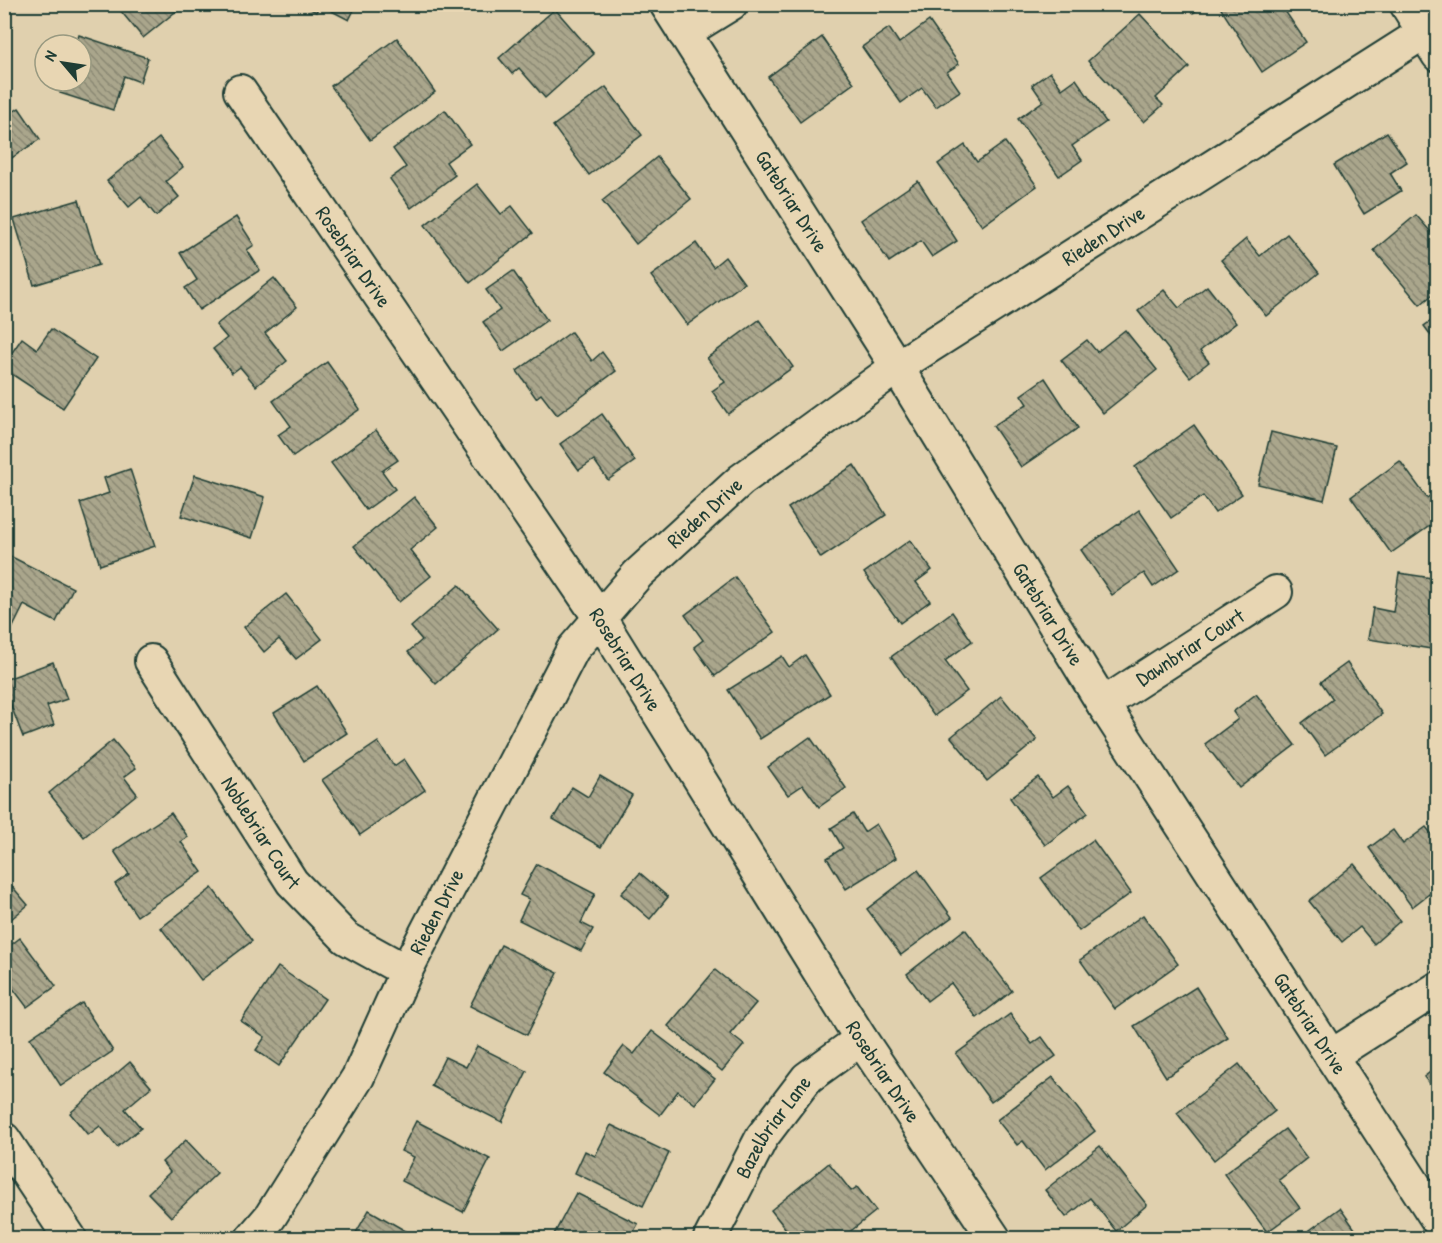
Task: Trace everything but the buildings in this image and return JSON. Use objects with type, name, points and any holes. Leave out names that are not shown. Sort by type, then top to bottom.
[{"type":"street","name":"Gatebriar Drive","points":[[666,4],[897,367],[1102,704],[1437,1221]]},
{"type":"street","points":[[684,33],[731,4]]},
{"type":"street","points":[[1406,4],[1430,44]]},
{"type":"street","name":"Rieden Drive","points":[[252,1239],[270,1218],[358,1077],[406,971],[573,649],[638,574],[741,480],[897,367],[1430,44]]},
{"type":"street","name":"Rosebriar Drive","points":[[240,91],[599,617],[861,1039],[994,1239]]},
{"type":"street","name":"Dawnbriar Court","points":[[1102,704],[1276,592]]},
{"type":"street","name":"Noblebriar Court","points":[[151,660],[291,882],[346,938],[406,971]]},
{"type":"street","points":[[1331,1056],[1437,988]]},
{"type":"street","name":"Bazelbriar Lane","points":[[710,1239],[762,1137],[807,1078],[861,1039]]},
{"type":"street","points":[[4,1139],[70,1239]]}]
